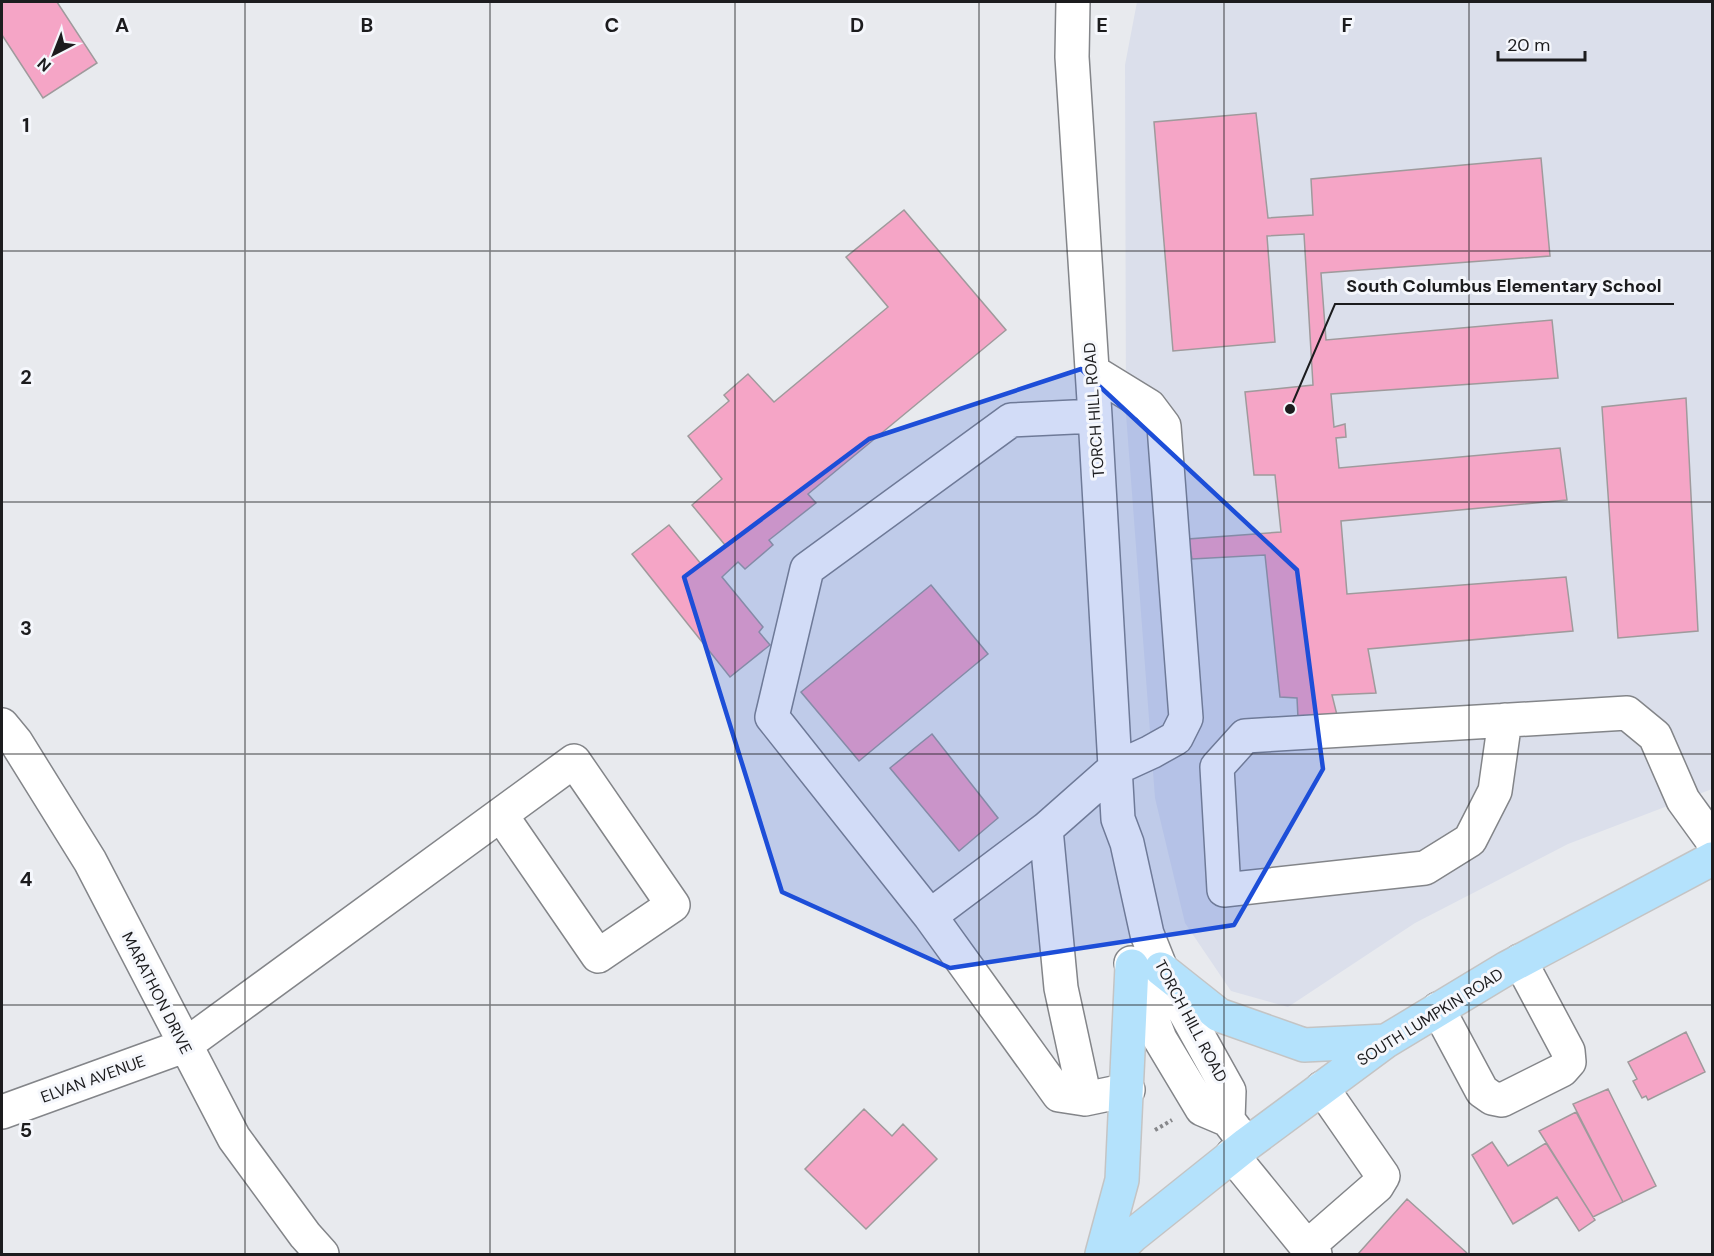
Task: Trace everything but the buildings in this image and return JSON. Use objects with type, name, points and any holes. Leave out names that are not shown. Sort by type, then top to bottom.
[{"type":"main road","name":"SOUTH LUMPKIN ROAD","points":[[1114,1254],[1236,1140],[1322,1088],[1386,1041],[1520,961],[1713,859]]},
{"type":"main road","points":[[1102,1254],[1122,1180],[1128,1090],[1146,968],[1219,1015],[1304,1046],[1386,1041]]},
{"type":"street","name":"TORCH HILL ROAD","points":[[1073,2],[1072,69],[1118,819],[1127,843],[1148,934],[1146,968],[1229,1091],[1236,1140]]},
{"type":"street","points":[[930,916],[1046,829],[1114,769],[1176,738],[1186,718],[1164,426],[1149,406],[1092,371]]},
{"type":"street","points":[[1072,1097],[772,717],[807,569],[1011,420],[1095,416]]},
{"type":"street","points":[[1506,720],[1495,791],[1470,840],[1425,868],[1224,890],[1217,767],[1245,736],[1506,720],[1627,713],[1655,736],[1683,800],[1713,840]]},
{"type":"street","name":"MARATHON DRIVE","points":[[2,725],[16,742],[90,861],[184,1046],[234,1138],[305,1235],[322,1254]]},
{"type":"street","name":"ELVAN AVENUE","points":[[2,1113],[184,1046],[574,761],[673,905],[598,956],[501,815]]},
{"type":"street","points":[[1046,829],[1072,1097]]},
{"type":"street","points":[[1438,1009],[1482,1091],[1492,1098],[1502,1100],[1562,1070],[1569,1062],[1568,1051],[1520,961]]},
{"type":"street","points":[[1236,1140],[1311,1251],[1377,1186],[1383,1176],[1322,1088]]},
{"type":"street","points":[[1072,1097],[1128,1090]]},
{"type":"path","points":[[1150,1132],[1179,1117]]},
{"type":"highlighted area","points":[[1081,369],[1297,570],[1323,769],[1234,925],[950,968],[782,892],[684,577],[869,439]]},
{"type":"shaded area","points":[[1137,2],[1712,2],[1712,789],[1568,844],[1415,923],[1288,1007],[1231,991],[1185,923],[1155,798],[1126,414],[1125,65]]},
{"type":"place","name":"South Columbus Elementary School","points":[[1290,409]]}]
